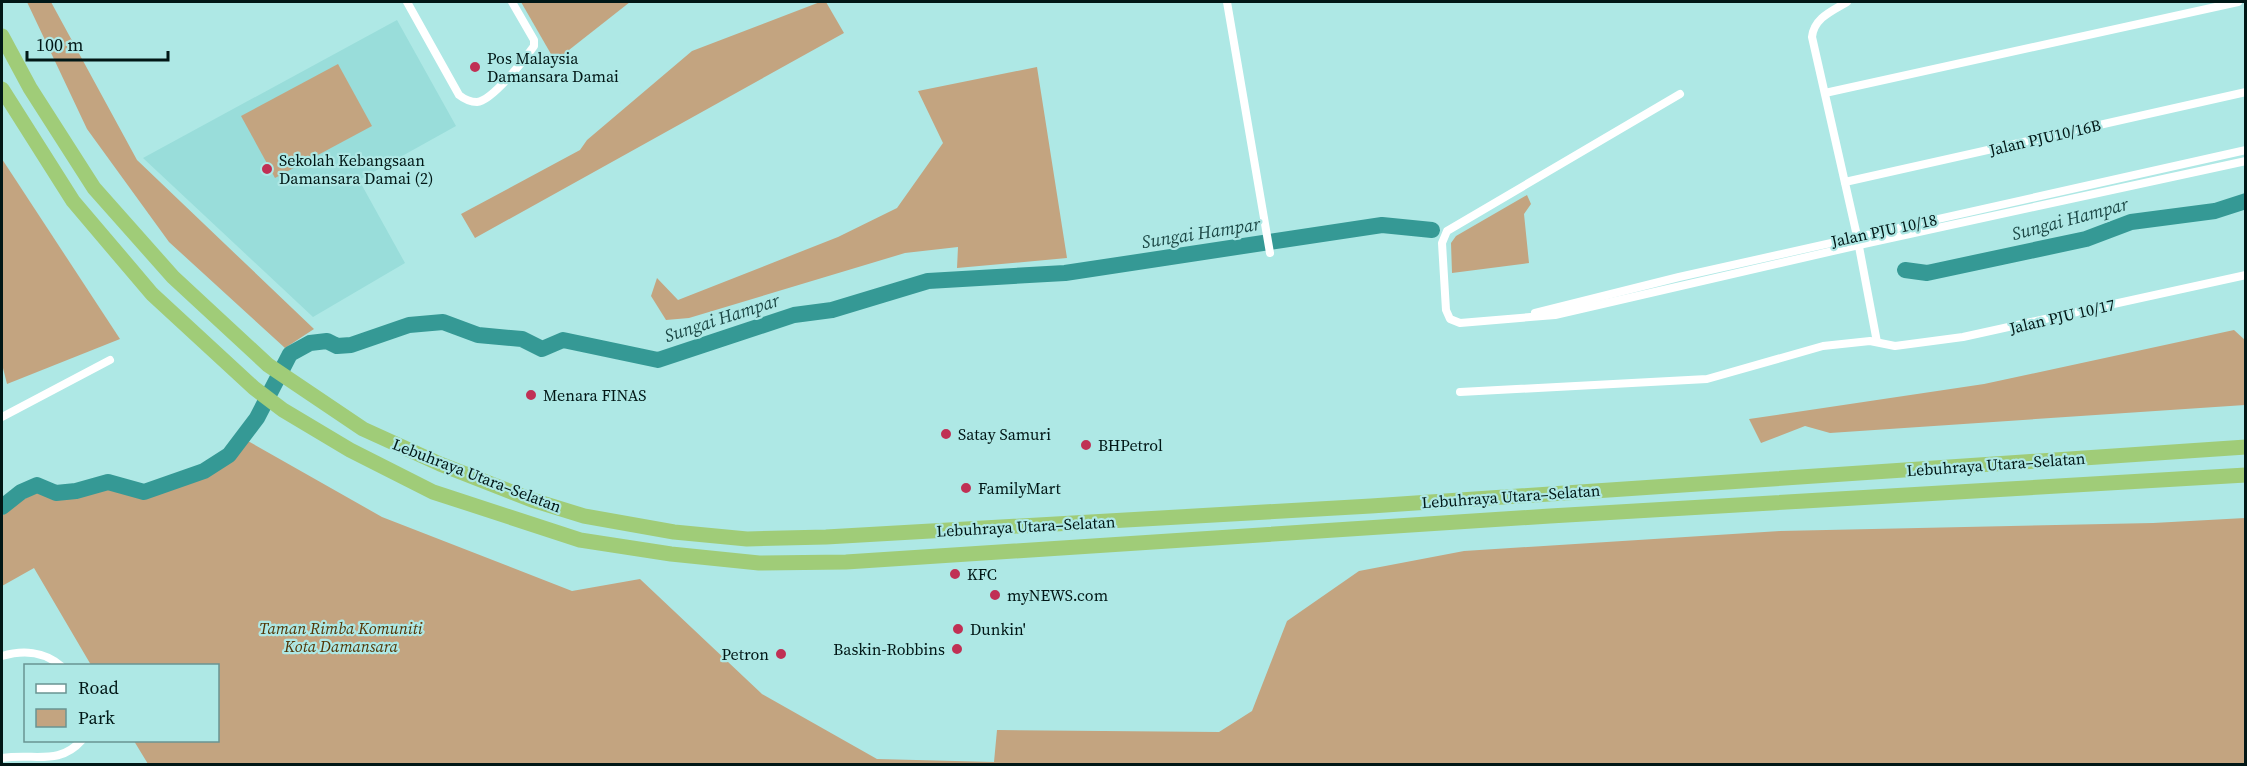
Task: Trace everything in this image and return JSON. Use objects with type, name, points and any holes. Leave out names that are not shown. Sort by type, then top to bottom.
[{"type":"highway","name":"Lebuhraya Utara–Selatan","points":[[2,36],[30,88],[94,188],[174,277],[268,365],[363,429],[440,464],[532,500],[584,516],[674,532],[747,539],[826,537],[1371,506],[2246,447]]},
{"type":"highway","name":"Lebuhraya Utara–Selatan","points":[[2,89],[73,201],[152,294],[254,388],[283,410],[350,450],[433,492],[580,540],[670,555],[759,563],[846,562],[1562,515],[2246,475]]},
{"type":"street","points":[[407,2],[459,95],[467,100],[478,102],[489,97],[534,46],[534,40],[513,2]]},
{"type":"street","points":[[1227,2],[1270,253]]},
{"type":"street","points":[[1847,2],[1818,20],[1812,37],[1858,241],[1877,342]]},
{"type":"street","points":[[1825,93],[2238,2]]},
{"type":"street","name":"Jalan PJU10/16B","points":[[1845,182],[2246,92]]},
{"type":"street","name":"Jalan PJU 10/18","points":[[1680,94],[1448,231],[1442,243],[1446,310],[1450,319],[1460,323],[1525,317],[1552,307],[2246,161]]},
{"type":"street","name":"Jalan PJU 10/18","points":[[1858,241],[2246,150]]},
{"type":"street","name":"Jalan PJU 10/17","points":[[1460,393],[1707,379],[1823,346],[1862,341],[1895,346],[1963,337],[2246,274]]},
{"type":"street","points":[[2,417],[110,360]]},
{"type":"street","points":[[2,656],[15,652],[37,653],[53,659],[59,664]]},
{"type":"street","points":[[2,758],[12,757],[51,762],[65,759],[75,752],[81,742]]},
{"type":"shaded area","name":"Sekolah Kebangsaan Damansara Damai (2)","points":[[397,20],[456,126],[359,180],[405,263],[313,317],[143,158]]},
{"type":"green space","points":[[27,2],[51,2],[137,160],[314,329],[285,348],[169,242],[87,129]]},
{"type":"green space","points":[[521,2],[630,2],[555,61]]},
{"type":"green space","points":[[820,2],[826,2],[844,33],[475,238],[461,214],[580,150],[587,140],[692,51]]},
{"type":"green space","points":[[338,64],[372,126],[275,178],[241,116]]},
{"type":"green space","points":[[1037,67],[1067,258],[957,268],[958,247],[905,253],[689,318],[666,320],[651,296],[657,278],[678,300],[838,237],[897,208],[943,143],[918,91]]},
{"type":"green space","points":[[2,159],[120,339],[7,384],[2,364]]},
{"type":"green space","points":[[1527,195],[1531,204],[1524,214],[1529,263],[1452,273],[1451,243],[1456,236]]},
{"type":"green space","points":[[2234,330],[2245,340],[2245,405],[1830,433],[1805,426],[1761,443],[1749,419],[1984,384]]},
{"type":"green space","name":"Taman Rimba Komuniti Kota Damansara","points":[[248,441],[382,517],[572,591],[640,579],[762,694],[877,759],[994,762],[997,730],[1219,732],[1252,711],[1287,621],[1359,571],[1464,551],[1780,531],[2153,523],[2245,518],[2245,764],[148,764],[135,742],[219,742],[219,664],[90,664],[34,568],[2,586],[2,516],[20,501],[38,492],[55,498],[77,498],[108,489],[145,497],[207,475],[233,460]]},
{"type":"waterway","name":"Sungai Hampar","points":[[1905,270],[1927,273],[2086,239],[2131,222],[2215,211],[2246,201]]},
{"type":"waterway","name":"Sungai Hampar","points":[[2,507],[21,492],[37,485],[56,493],[76,491],[108,482],[144,492],[204,471],[229,455],[257,418],[290,354],[310,343],[327,341],[337,346],[351,345],[409,325],[443,322],[478,335],[522,339],[542,349],[563,340],[658,360],[794,315],[832,310],[928,281],[1065,273],[1382,225],[1432,230]]},
{"type":"place","name":"Pos Malaysia Damansara Damai","points":[[475,67]]},
{"type":"place","name":"Sekolah Kebangsaan Damansara Damai (2)","points":[[267,169]]},
{"type":"place","name":"Menara FINAS","points":[[531,395]]},
{"type":"place","name":"Satay Samuri","points":[[946,434]]},
{"type":"place","name":"BHPetrol","points":[[1086,445]]},
{"type":"place","name":"FamilyMart","points":[[966,488]]},
{"type":"place","name":"KFC","points":[[955,574]]},
{"type":"place","name":"myNEWS.com","points":[[995,595]]},
{"type":"place","name":"Dunkin'","points":[[958,629]]},
{"type":"place","name":"Baskin-Robbins","points":[[957,649]]},
{"type":"place","name":"Petron","points":[[781,654]]}]
